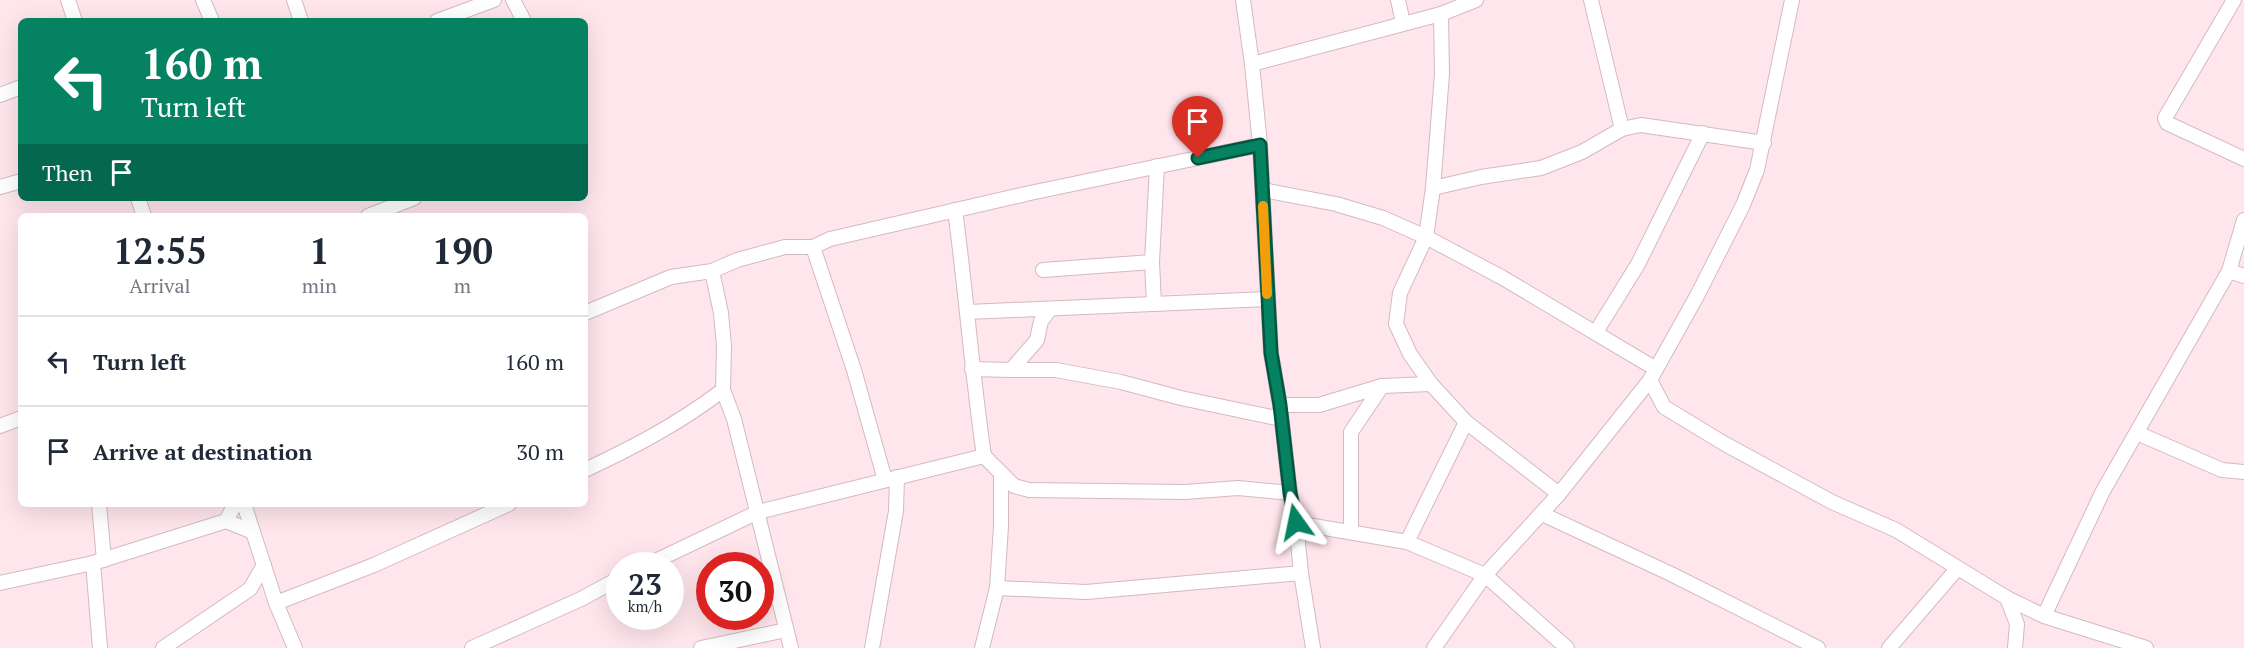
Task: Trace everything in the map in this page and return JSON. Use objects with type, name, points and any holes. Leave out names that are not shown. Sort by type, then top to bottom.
[{"type":"street","points":[[68,0],[74,18]]},
{"type":"street","points":[[203,0],[211,18]]},
{"type":"street","points":[[294,0],[301,18]]},
{"type":"street","points":[[445,18],[494,0]]},
{"type":"street","points":[[513,0],[522,18]]},
{"type":"street","points":[[1243,0],[1260,145],[1271,353],[1313,648]]},
{"type":"street","points":[[1398,0],[1403,23]]},
{"type":"street","points":[[1252,64],[1441,14],[1476,0]]},
{"type":"street","points":[[1591,0],[1622,129]]},
{"type":"street","points":[[1439,646],[1485,574],[1559,494],[1653,374],[1698,294],[1743,205],[1757,170],[1792,0]]},
{"type":"street","points":[[2234,0],[2165,118],[2167,123],[2244,159]]},
{"type":"street","points":[[1441,14],[1442,74],[1433,188],[1426,237],[1400,293],[1396,324],[1410,354],[1431,384],[1466,422],[1559,494]]},
{"type":"street","points":[[0,95],[18,88]]},
{"type":"street","points":[[1433,188],[1481,177],[1541,168],[1582,152],[1622,129],[1641,125],[1764,143]]},
{"type":"street","points":[[1596,332],[1638,264],[1703,133]]},
{"type":"street","points":[[588,312],[671,277],[712,271],[737,260],[785,247],[813,247],[831,239],[955,210],[1260,145]]},
{"type":"street","points":[[1154,304],[1152,262],[1157,166]]},
{"type":"street","points":[[0,187],[18,182]]},
{"type":"street","points":[[1263,190],[1336,204],[1383,218],[1426,237],[1596,332],[1653,374],[1664,407],[1725,444],[1832,502],[1896,530],[1957,569],[2044,616],[2146,648]]},
{"type":"street","points":[[376,213],[406,201]]},
{"type":"street","points":[[955,210],[984,456],[1014,486],[1029,490],[1185,492],[1238,488],[1290,493]]},
{"type":"street","points":[[2044,616],[2103,491],[2229,271],[2244,220]]},
{"type":"street","points":[[813,247],[891,478],[896,511],[872,648]]},
{"type":"street","points":[[1043,270],[1152,262]]},
{"type":"street","points":[[712,271],[721,313],[724,346],[723,390],[734,419],[791,648]]},
{"type":"street","points":[[2229,271],[2244,276]]},
{"type":"street","points":[[968,312],[1267,298]]},
{"type":"street","points":[[1011,370],[1037,340],[1041,321],[1050,309]]},
{"type":"street","points":[[972,369],[1056,370],[1122,382],[1180,398],[1281,419]]},
{"type":"street","points":[[1280,405],[1319,405],[1382,386],[1431,384]]},
{"type":"street","points":[[1351,531],[1351,432],[1382,386]]},
{"type":"street","points":[[588,469],[659,434],[723,390]]},
{"type":"street","points":[[0,426],[18,419]]},
{"type":"street","points":[[1407,542],[1466,422]]},
{"type":"street","points":[[2137,433],[2222,470],[2244,472]]},
{"type":"street","points":[[674,552],[758,512],[984,456]]},
{"type":"street","points":[[982,648],[997,588],[1001,526],[1001,475]]},
{"type":"street","points":[[99,507],[100,648]]},
{"type":"street","points":[[225,521],[234,507]]},
{"type":"street","points":[[245,507],[275,601],[295,648]]},
{"type":"street","points":[[250,589],[275,601],[374,565],[502,507]]},
{"type":"street","points":[[1542,514],[1671,574],[1818,648]]},
{"type":"street","points":[[0,583],[99,561],[225,521],[253,532]]},
{"type":"street","points":[[1296,522],[1407,542],[1485,574],[1567,648]]},
{"type":"street","points":[[163,648],[250,589],[264,565]]},
{"type":"street","points":[[1889,648],[1957,569]]},
{"type":"street","points":[[997,588],[1086,592],[1301,573]]},
{"type":"street","points":[[472,648],[606,586]]},
{"type":"street","points":[[2007,598],[2017,624],[2015,648]]},
{"type":"street","points":[[701,648],[786,630]]},
{"type":"slow traffic","points":[[1263,206],[1267,294]]},
{"type":"route","points":[[1198,158],[1260,145],[1271,353],[1296,522]]}]
